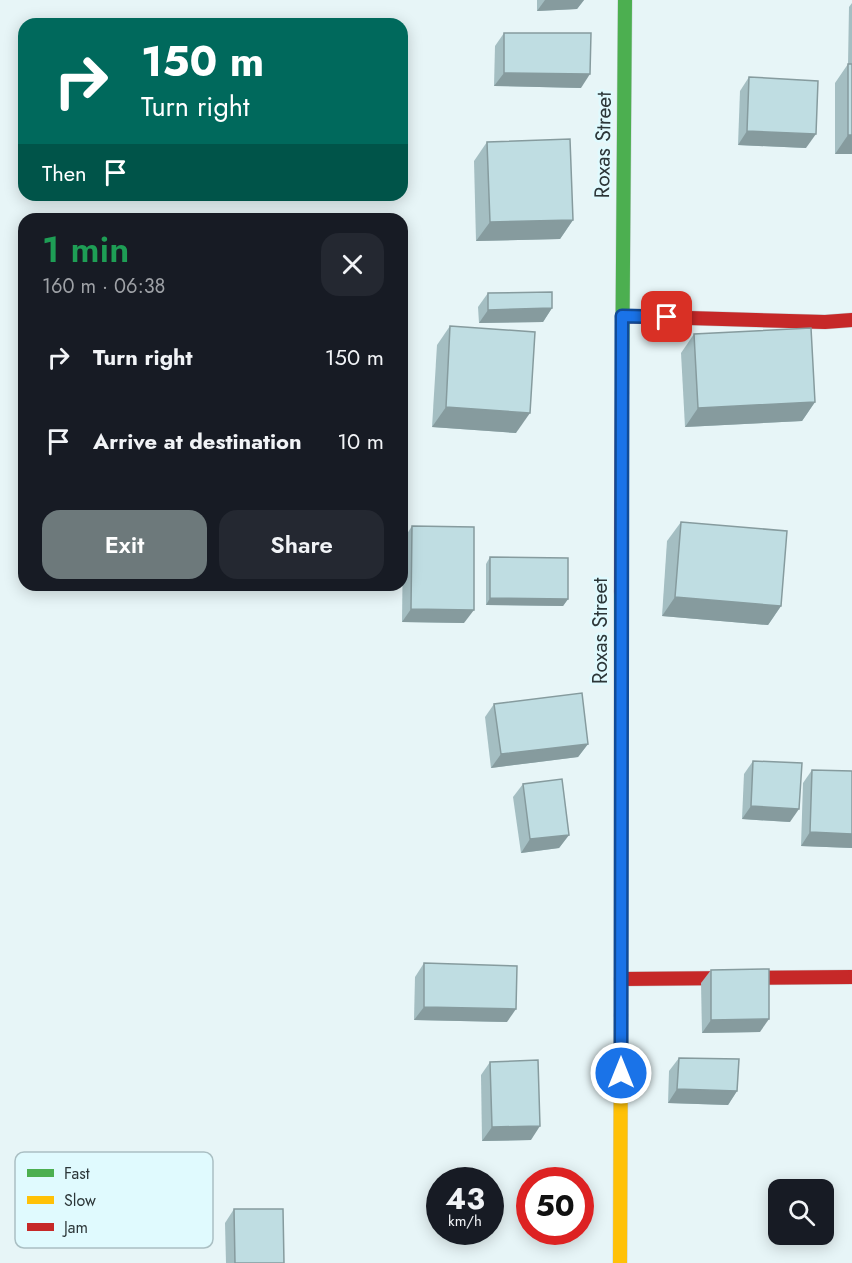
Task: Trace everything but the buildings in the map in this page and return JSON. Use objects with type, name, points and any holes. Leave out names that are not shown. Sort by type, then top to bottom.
[{"type":"main road","name":"Roxas Street","points":[[620,1263],[625,0]]},
{"type":"main road","points":[[622,316],[825,322],[852,320]]},
{"type":"main road","points":[[621,979],[852,977]]},
{"type":"traffic: fast","points":[[622,393],[625,0]]},
{"type":"traffic: fast","points":[[621,591],[621,1015]]},
{"type":"traffic: slow","points":[[620,1263],[621,1015]]},
{"type":"traffic: jam","points":[[622,316],[825,322],[852,320]]},
{"type":"traffic: jam","points":[[621,591],[622,393]]},
{"type":"traffic: jam","points":[[621,979],[852,977]]},
{"type":"route","points":[[621,1073],[622,316],[667,317]]}]
